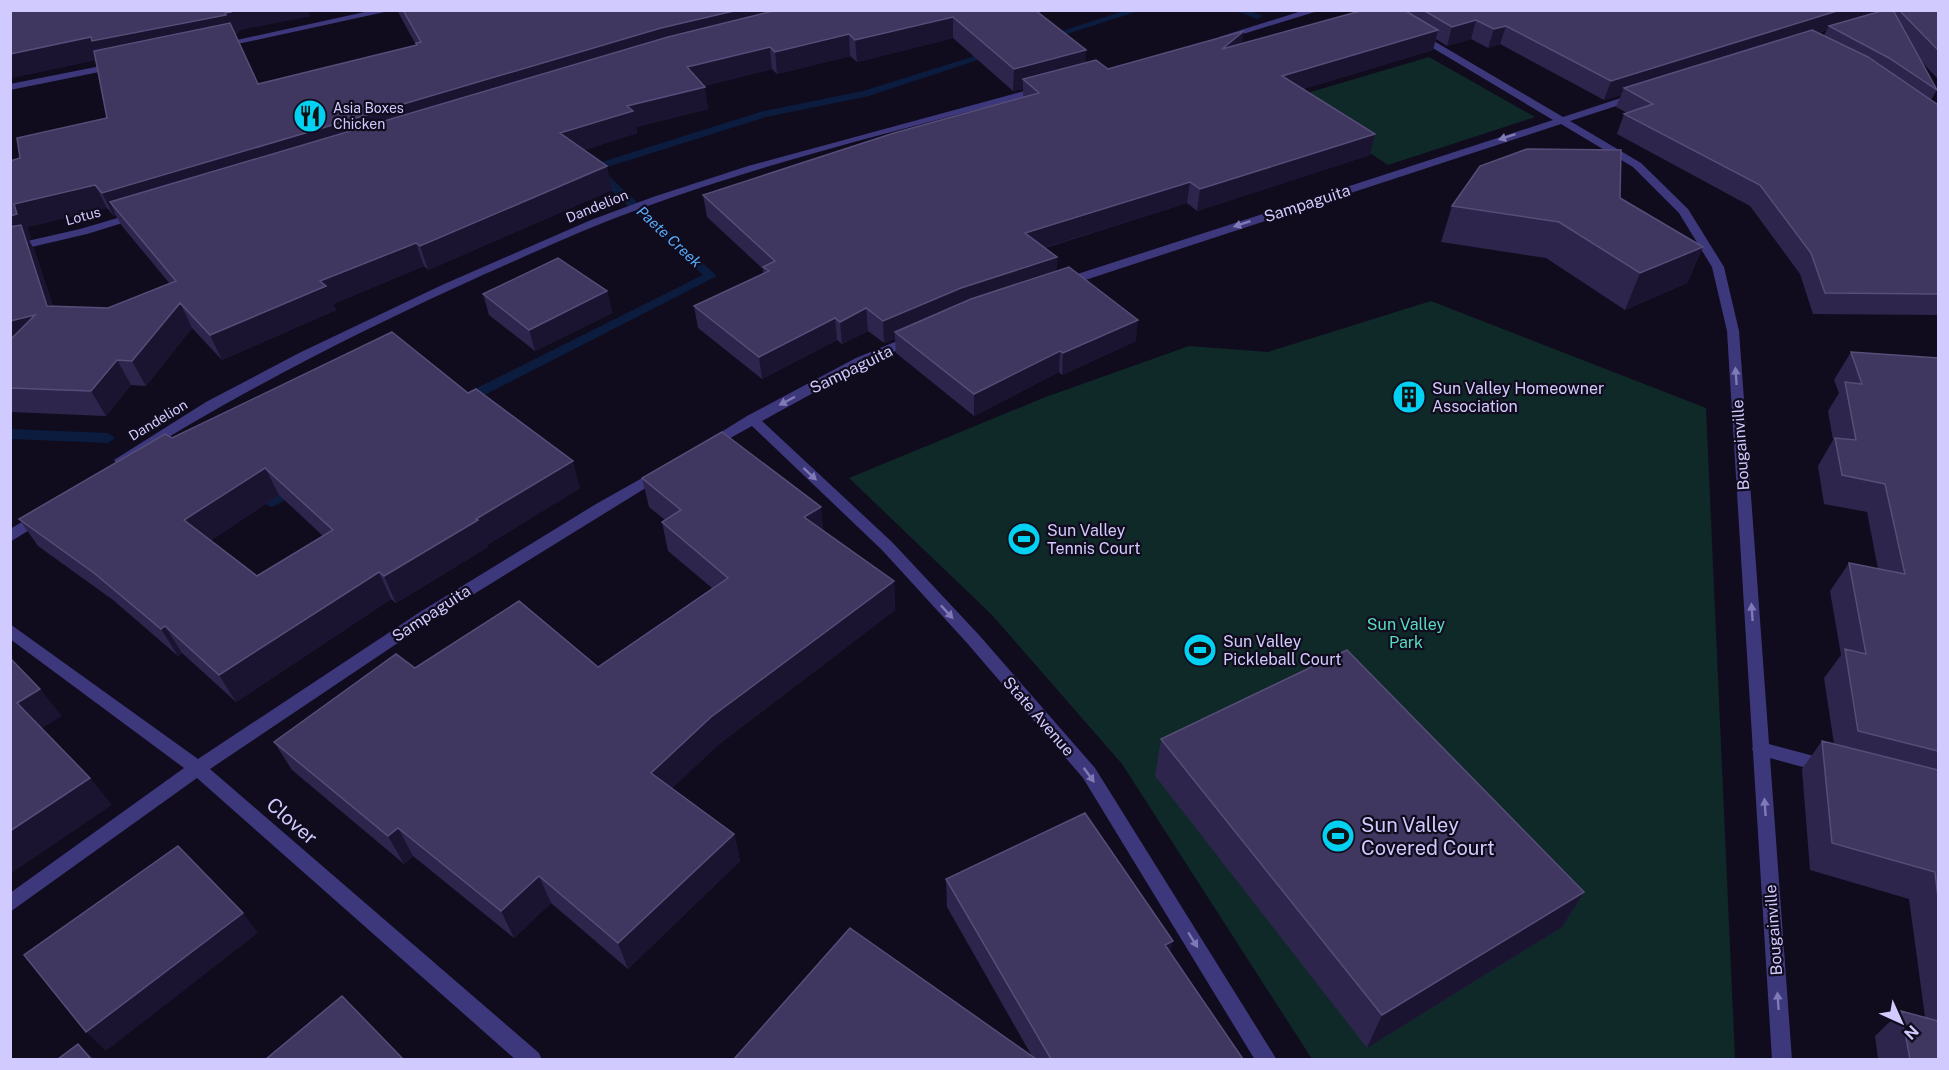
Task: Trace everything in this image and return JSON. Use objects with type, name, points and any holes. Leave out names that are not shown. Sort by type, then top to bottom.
[{"type":"street","points":[[204,48],[390,10]]},
{"type":"street","points":[[1216,39],[1317,10]]},
{"type":"street","name":"Bougainville","points":[[1414,33],[1563,119],[1637,165],[1684,211],[1718,267],[1733,331],[1782,1059]]},
{"type":"street","points":[[10,87],[123,64]]},
{"type":"street","name":"Dandelion","points":[[114,465],[168,430],[359,327],[596,222],[657,199],[812,150],[1058,84]]},
{"type":"street","name":"Sampaguita","points":[[1056,285],[1651,92]]},
{"type":"street","name":"Lotus","points":[[10,249],[83,232],[151,211]]},
{"type":"street","name":"Sampaguita","points":[[690,455],[752,419],[861,362],[924,333]]},
{"type":"street","name":"State Avenue","points":[[752,419],[886,546],[973,639],[1089,773],[1268,1059]]},
{"type":"street","name":"Sampaguita","points":[[10,904],[197,768],[418,621],[576,522],[670,467]]},
{"type":"street","points":[[10,537],[48,511]]},
{"type":"street","name":"Clover","points":[[10,630],[197,768],[532,1059]]},
{"type":"street","points":[[1761,750],[1839,770]]},
{"type":"green space","points":[[1429,57],[1535,117],[1388,165],[1287,99]]},
{"type":"green space","name":"Sun Valley Park","points":[[1431,301],[1706,408],[1735,1059],[1312,1059],[1122,764],[992,615],[849,478],[1043,398],[1189,346],[1268,352]]},
{"type":"building","points":[[10,10],[230,10],[231,12],[225,13],[226,15],[92,41],[91,37],[10,54]]},
{"type":"building","points":[[403,10],[738,10],[661,28],[102,193],[95,185],[14,204],[17,214],[10,216],[10,161],[20,158],[17,138],[107,118],[94,51],[230,23],[258,84],[417,45],[416,43],[421,42]]},
{"type":"building","points":[[777,10],[1035,10],[1086,50],[1014,69],[953,17],[855,40],[849,34],[775,52],[770,47],[687,67],[705,87],[627,106],[633,111],[560,133],[607,166],[420,246],[416,243],[320,281],[326,286],[210,335],[180,303],[132,361],[117,360],[91,391],[10,388],[10,340],[35,315],[10,321],[10,227],[21,225],[47,306],[108,308],[176,281],[110,202],[668,37]]},
{"type":"building","points":[[1364,10],[1404,10],[1438,30],[1282,76],[1375,134],[1200,189],[1190,182],[1025,233],[1057,257],[961,288],[883,321],[866,308],[840,322],[835,318],[759,357],[694,306],[769,271],[763,267],[775,261],[703,195],[894,133],[1039,93],[1023,79],[1096,60],[1108,69],[1244,31],[1222,49]]},
{"type":"building","points":[[1423,10],[1840,10],[1611,81],[1506,26],[1494,29],[1476,20],[1452,27]]},
{"type":"building","points":[[1885,10],[1893,10],[1937,90],[1889,58],[1829,26]]},
{"type":"building","points":[[1899,10],[1938,10],[1938,50]]},
{"type":"building","points":[[1812,30],[1868,57],[1938,105],[1938,294],[1825,293],[1811,253],[1760,185],[1624,114],[1653,104],[1624,88]]},
{"type":"building","points":[[1527,149],[1621,150],[1620,198],[1703,247],[1640,273],[1559,222],[1452,206],[1480,166]]},
{"type":"building","points":[[558,258],[607,291],[529,330],[483,294]]},
{"type":"building","points":[[1069,267],[1138,320],[1063,353],[1060,351],[974,394],[895,332],[971,299]]},
{"type":"building","points":[[392,332],[468,393],[476,389],[573,461],[384,576],[379,572],[219,675],[165,626],[161,629],[94,573],[19,519],[165,434],[172,438]],"holes":[[[265,468],[333,530],[257,576],[184,520]]]},
{"type":"building","points":[[1851,352],[1938,358],[1938,751],[1858,731],[1845,649],[1866,654],[1849,563],[1905,574],[1885,484],[1842,475],[1835,438],[1856,440],[1845,382],[1862,384]]},
{"type":"building","points":[[722,432],[821,507],[804,517],[894,581],[711,717],[651,773],[734,834],[618,943],[539,876],[501,911],[398,828],[388,836],[274,742],[396,654],[415,668],[519,601],[598,667],[728,578],[662,522],[681,510],[642,478]]},
{"type":"building","name":"Sun Valley Covered Court","points":[[1347,650],[1584,892],[1382,1015],[1161,739]]},
{"type":"building","points":[[10,658],[40,689],[17,703],[90,778],[10,831]]},
{"type":"building","points":[[1822,741],[1938,770],[1938,898],[1935,872],[1832,843]]},
{"type":"building","points":[[1085,813],[1173,941],[1165,945],[1243,1059],[1051,1059],[946,879]]},
{"type":"building","points":[[178,846],[243,913],[86,1032],[24,955]]},
{"type":"building","points":[[850,928],[1036,1059],[734,1059]]},
{"type":"building","points":[[342,996],[403,1059],[266,1059]]},
{"type":"building","points":[[1901,1011],[1938,1021],[1938,1059],[1910,1059]]},
{"type":"building","points":[[78,1044],[91,1059],[58,1059]]},
{"type":"waterway","name":"Paete Creek","points":[[1045,38],[1138,10]]},
{"type":"waterway","name":"Paete Creek","points":[[1238,10],[1257,16]]},
{"type":"waterway","name":"Paete Creek","points":[[593,168],[764,114],[865,94],[994,53]]},
{"type":"waterway","name":"Paete Creek","points":[[462,401],[711,276],[596,170]]},
{"type":"waterway","name":"Paete Creek","points":[[10,434],[108,438]]},
{"type":"waterway","name":"Paete Creek","points":[[252,493],[272,502],[298,488]]},
{"type":"place","name":"Asia Boxes Chicken","points":[[310,116]]},
{"type":"place","name":"Sun Valley Homeowner Association","points":[[1409,397]]},
{"type":"place","name":"Sun Valley Tennis Court","points":[[1024,539]]},
{"type":"place","name":"Sun Valley Pickleball Court","points":[[1200,650]]},
{"type":"place","name":"Sun Valley Covered Court","points":[[1338,836]]}]
